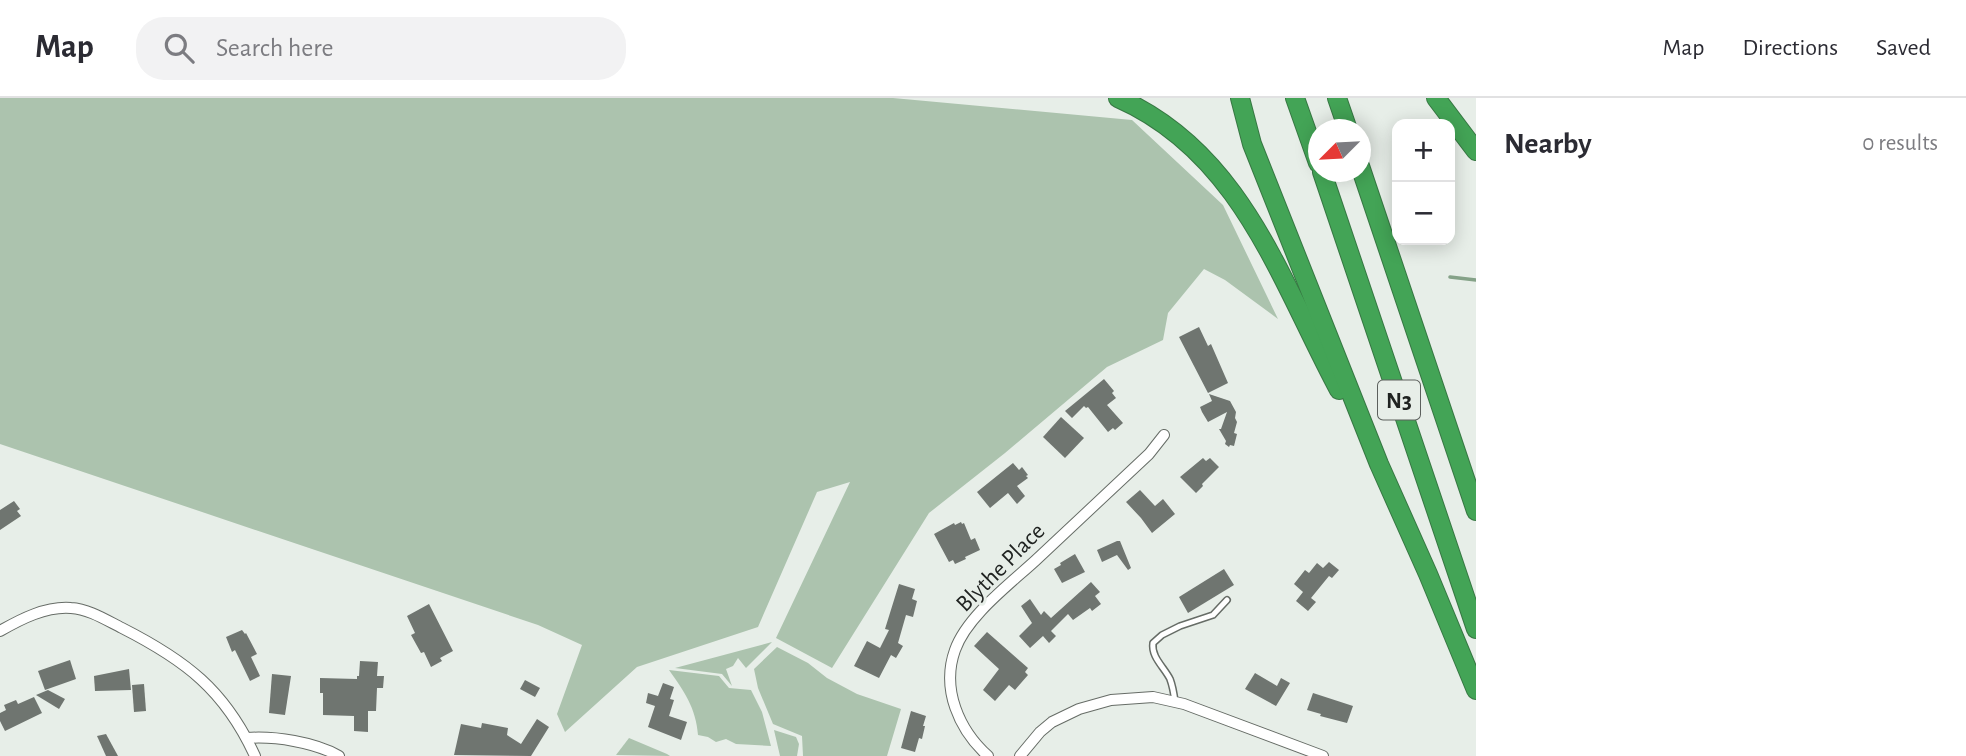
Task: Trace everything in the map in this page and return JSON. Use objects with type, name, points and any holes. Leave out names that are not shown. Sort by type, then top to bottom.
[{"type":"highway","points":[[1118,98],[1161,122],[1187,142],[1241,203],[1379,464]]},
{"type":"highway","points":[[1295,98],[1308,135]]},
{"type":"highway","points":[[1436,98],[1476,151]]},
{"type":"highway","points":[[1241,99],[1252,144],[1379,464],[1476,690]]},
{"type":"highway","points":[[1337,100],[1344,119]]},
{"type":"highway","name":"N3","points":[[1325,182],[1476,629]]},
{"type":"highway","name":"N3","points":[[1365,182],[1476,510]]},
{"type":"street","name":"Blythe Place","points":[[988,756],[966,730],[951,696],[950,677],[954,651],[964,632],[991,602],[1149,454],[1164,435]]},
{"type":"street","points":[[0,631],[41,612],[72,608],[86,611],[180,661],[210,686],[247,738],[256,756]]},
{"type":"street","points":[[1020,756],[1046,727],[1065,715],[1111,700],[1153,697],[1175,702],[1324,756]]},
{"type":"street","points":[[247,738],[258,737],[313,745],[339,756]]},
{"type":"lane","points":[[1175,702],[1172,683],[1156,658],[1152,649],[1153,643],[1180,626],[1213,615],[1227,600]]},
{"type":"green space","points":[[0,98],[893,98],[1132,120],[1223,205],[1278,319],[1225,280],[1204,269],[1168,313],[1163,340],[1107,367],[929,513],[832,668],[776,638],[850,482],[817,492],[758,627],[637,667],[565,732],[557,714],[582,645],[538,625],[0,444]]},
{"type":"green space","points":[[772,642],[746,668],[738,658],[733,666],[726,669],[732,686],[722,674],[675,668]]},
{"type":"green space","points":[[777,647],[857,694],[901,709],[887,756],[803,756],[802,736],[773,724],[758,688],[754,669]]},
{"type":"green space","points":[[669,670],[719,676],[729,688],[751,690],[762,712],[771,746],[736,744],[726,739],[716,742],[698,735],[692,708]]},
{"type":"green space","points":[[774,730],[796,737],[799,744],[797,756],[780,756]]},
{"type":"green space","points":[[629,738],[667,754],[670,756],[616,755]]},
{"type":"building","points":[[1199,327],[1208,346],[1211,344],[1228,383],[1208,393],[1179,337]]},
{"type":"building","points":[[1104,379],[1116,398],[1107,405],[1123,423],[1108,432],[1088,407],[1084,406],[1072,418],[1065,411]]},
{"type":"building","points":[[1209,394],[1230,401],[1236,412],[1234,433],[1237,434],[1234,446],[1225,444],[1219,429],[1227,412],[1208,422],[1202,412],[1200,407],[1212,401]]},
{"type":"building","points":[[1061,417],[1084,438],[1065,458],[1043,437]]},
{"type":"building","points":[[1203,458],[1206,461],[1210,458],[1219,467],[1196,493],[1180,477]]},
{"type":"building","points":[[1013,463],[1019,470],[1022,467],[1028,475],[1028,478],[1017,486],[1025,496],[1017,504],[1008,493],[990,508],[977,492]]},
{"type":"building","points":[[1140,490],[1155,506],[1163,499],[1175,514],[1152,533],[1126,502]]},
{"type":"building","points":[[14,501],[21,516],[0,530],[0,510]]},
{"type":"building","points":[[964,523],[971,540],[975,538],[980,550],[955,564],[953,560],[949,562],[934,534]]},
{"type":"building","points":[[1120,541],[1131,568],[1128,570],[1117,555],[1102,562],[1097,550]]},
{"type":"building","points":[[1075,554],[1085,572],[1062,583],[1054,569]]},
{"type":"building","points":[[1329,562],[1339,570],[1332,578],[1329,576],[1311,598],[1316,602],[1308,611],[1296,601],[1303,592],[1294,584],[1305,570],[1309,573],[1317,563],[1323,568]]},
{"type":"building","points":[[1224,569],[1234,585],[1188,613],[1179,597]]},
{"type":"building","points":[[1091,582],[1100,592],[1095,596],[1101,604],[1092,611],[1090,608],[1073,620],[1068,614],[1051,631],[1056,636],[1049,643],[1043,636],[1030,648],[1019,636],[1032,623],[1021,606],[1030,599],[1041,615],[1044,611],[1051,618]]},
{"type":"building","points":[[899,584],[915,589],[912,599],[917,601],[913,617],[906,615],[898,643],[903,646],[896,658],[891,655],[879,678],[854,666],[867,641],[880,648],[889,630],[885,629]]},
{"type":"building","points":[[429,604],[453,651],[431,667],[411,635],[415,633],[407,616]]},
{"type":"building","points":[[242,630],[257,654],[251,657],[260,676],[250,681],[226,637]]},
{"type":"building","points":[[987,632],[1028,668],[1025,672],[1028,675],[1015,690],[1009,685],[995,701],[983,690],[999,669],[974,646]]},
{"type":"building","points":[[70,660],[76,679],[45,690],[38,671]]},
{"type":"building","points":[[360,661],[378,662],[377,676],[384,676],[383,688],[377,688],[376,711],[368,711],[368,732],[354,731],[354,716],[323,715],[323,693],[320,693],[320,678],[357,679]]},
{"type":"building","points":[[129,669],[131,690],[95,691],[94,676]]},
{"type":"building","points":[[1255,673],[1277,686],[1281,678],[1290,683],[1276,706],[1245,689]]},
{"type":"building","points":[[272,674],[291,676],[285,715],[269,713]]},
{"type":"building","points":[[525,680],[540,688],[535,697],[520,689]]},
{"type":"building","points":[[663,683],[674,687],[670,699],[674,700],[669,716],[687,722],[681,740],[648,727],[655,706],[646,703],[648,693],[658,696]]},
{"type":"building","points":[[144,684],[146,711],[134,712],[132,685]]},
{"type":"building","points":[[48,690],[65,699],[59,709],[36,695]]},
{"type":"building","points":[[1313,693],[1353,706],[1347,723],[1307,710]]},
{"type":"building","points":[[34,697],[42,713],[5,731],[0,721],[0,713],[6,710],[4,705],[16,700],[18,704]]},
{"type":"building","points":[[911,711],[926,716],[922,739],[919,738],[915,752],[901,748]]},
{"type":"building","points":[[537,719],[549,727],[531,756],[454,755],[461,724],[481,728],[482,723],[508,728],[507,735],[521,744]]},
{"type":"building","points":[[106,734],[118,756],[106,756],[97,736]]},
{"type":"waterway","points":[[1450,277],[1476,280]]}]
